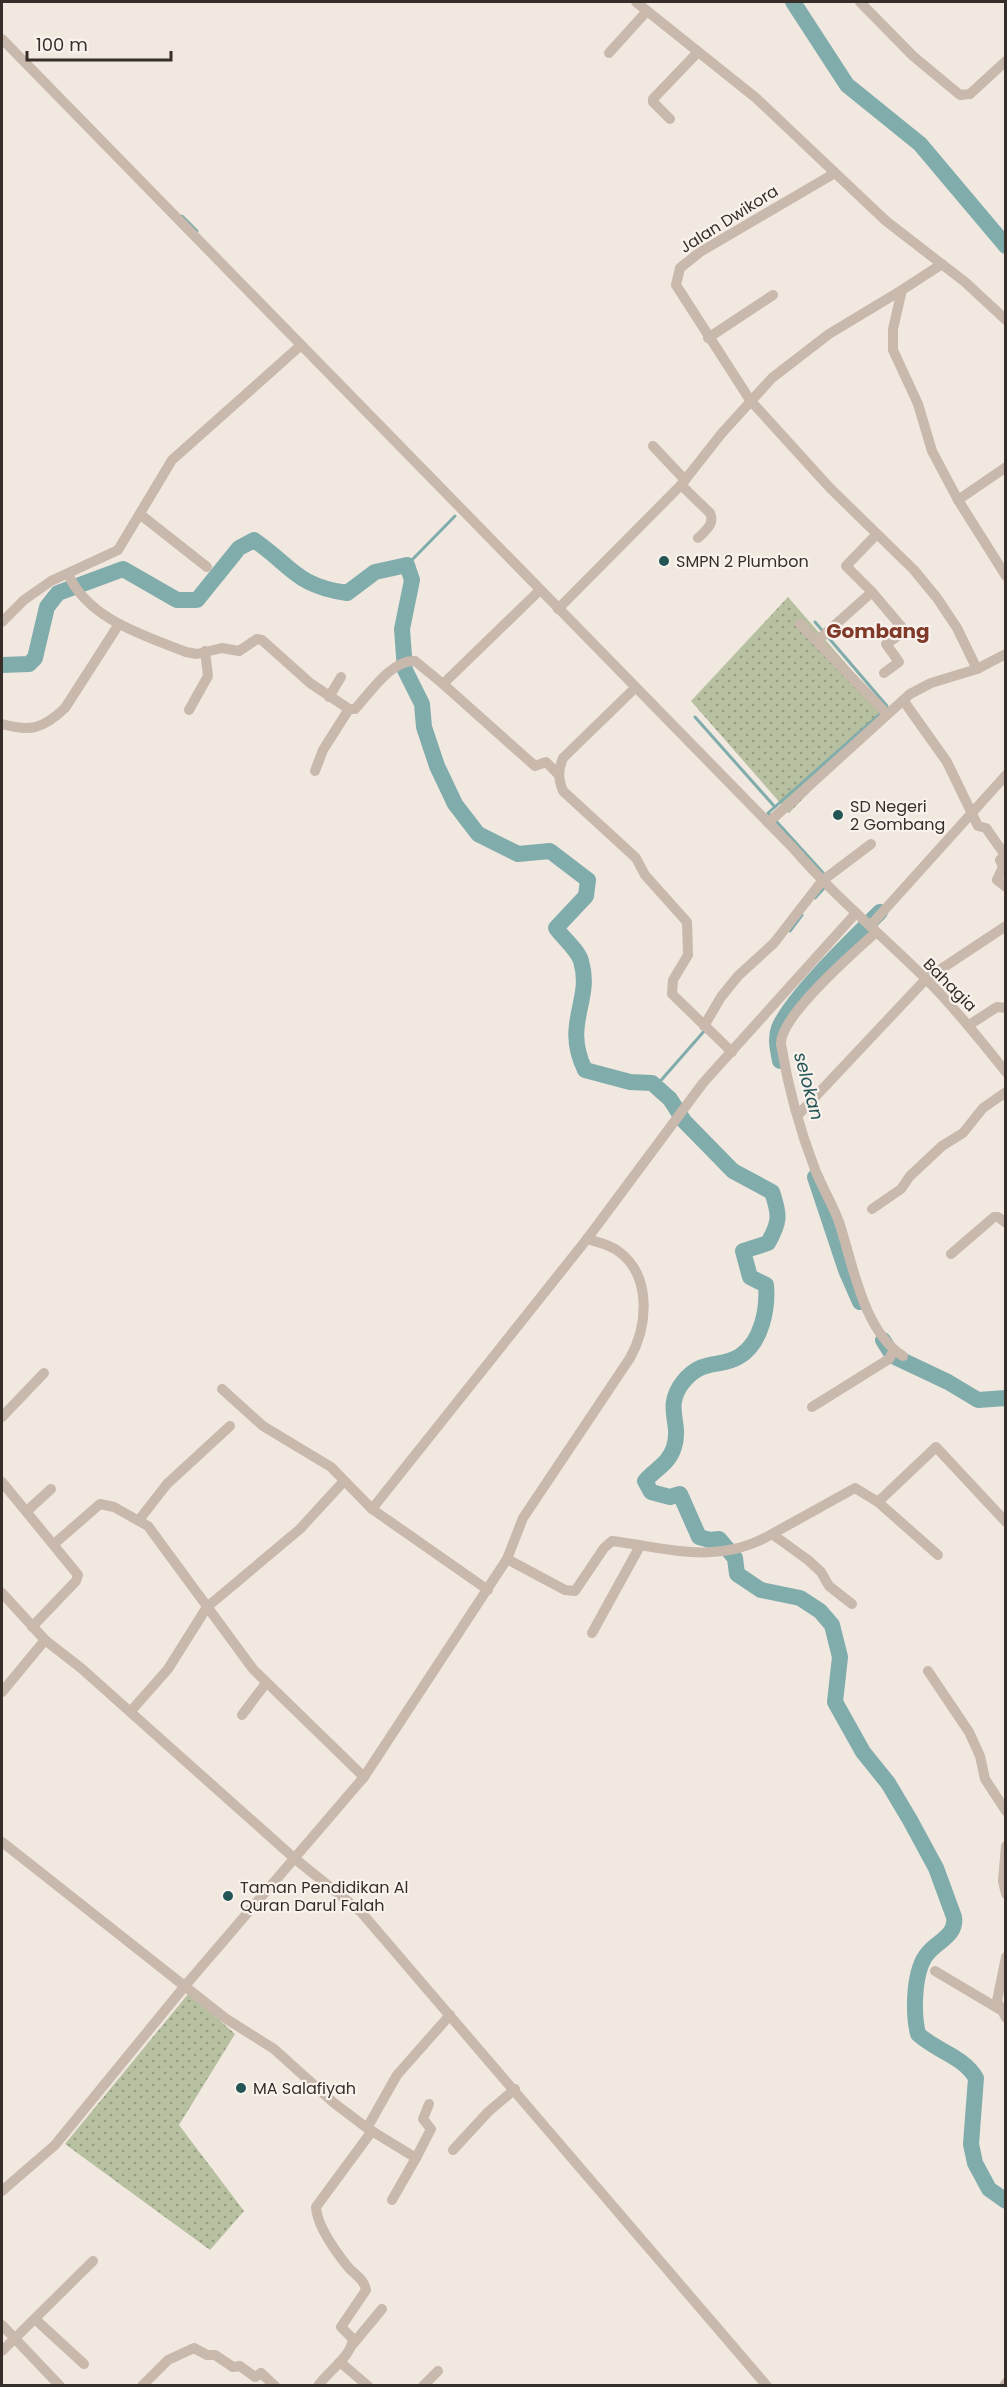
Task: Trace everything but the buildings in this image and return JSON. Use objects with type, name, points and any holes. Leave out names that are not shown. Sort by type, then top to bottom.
[{"type":"street","points":[[636,2],[756,98],[886,221],[942,264],[1005,320]]},
{"type":"street","points":[[860,2],[913,56],[960,95],[970,94],[1005,61]]},
{"type":"street","points":[[609,53],[647,11]]},
{"type":"street","name":"Bahagia","points":[[2,39],[769,823],[822,881],[926,979],[969,1025],[1005,1072]]},
{"type":"street","points":[[669,119],[653,102],[653,99],[698,52]]},
{"type":"street","name":"Jalan Dwikora","points":[[835,173],[719,241],[680,268],[676,285],[750,400],[876,535],[914,570],[937,597],[957,628],[977,669]]},
{"type":"street","points":[[558,609],[683,482],[750,400],[772,378],[829,334],[942,264]]},
{"type":"street","points":[[902,290],[893,329],[894,350],[918,404],[932,451],[958,500],[1005,576]]},
{"type":"street","points":[[708,338],[774,295]]},
{"type":"street","points":[[2,622],[37,589],[72,584],[112,555],[141,515],[172,460],[300,346]]},
{"type":"street","points":[[653,446],[713,518],[711,525],[698,537]]},
{"type":"street","points":[[958,500],[1005,467]]},
{"type":"street","points":[[141,515],[207,567]]},
{"type":"street","points":[[876,535],[846,566],[905,631],[886,645],[899,662],[884,673]]},
{"type":"street","points":[[72,584],[119,624],[186,652],[222,648],[243,651],[257,639],[262,640],[329,697],[349,709],[355,709],[405,662],[417,662],[535,766],[546,762],[558,774],[563,791],[636,858],[645,875],[687,922],[688,955],[671,987],[672,994],[732,1052]]},
{"type":"street","points":[[443,684],[540,590]]},
{"type":"street","points":[[819,640],[872,592]]},
{"type":"street","points":[[2,724],[31,729],[58,715],[65,708],[119,624]]},
{"type":"street","points":[[800,624],[819,640],[884,711]]},
{"type":"street","points":[[189,710],[208,676],[205,651]]},
{"type":"street","points":[[769,823],[884,711],[931,683],[977,669],[1005,654]]},
{"type":"street","points":[[329,697],[340,677]]},
{"type":"street","points":[[558,774],[563,758],[635,688]]},
{"type":"street","points":[[903,700],[946,762],[978,826],[986,828],[996,839],[1005,855],[1000,860],[1003,867],[997,880],[1005,887]]},
{"type":"street","points":[[315,771],[323,750],[349,709]]},
{"type":"street","points":[[372,1509],[587,1239],[680,1113],[732,1052],[867,924],[1005,775]]},
{"type":"street","points":[[706,1028],[721,997],[738,976],[774,943],[822,881],[871,844]]},
{"type":"street","points":[[812,1407],[895,1354],[875,1324],[860,1293],[838,1221],[816,1169],[798,1114],[784,1059],[781,1037],[783,1030],[838,968],[867,924]]},
{"type":"street","points":[[798,1114],[926,979],[1005,927]]},
{"type":"street","points":[[969,1025],[997,1006],[1005,1008]]},
{"type":"street","points":[[873,1209],[901,1189],[910,1176],[942,1146],[963,1133],[983,1108],[1005,1092]]},
{"type":"street","points":[[951,1254],[995,1216],[1005,1223]]},
{"type":"street","points":[[2,2190],[55,2145],[184,1987],[364,1777],[488,1590],[507,1559],[522,1518],[630,1358],[641,1335],[644,1305],[636,1274],[618,1251],[587,1239]]},
{"type":"street","points":[[2,1418],[44,1373]]},
{"type":"street","points":[[222,1389],[262,1426],[332,1467],[372,1509],[488,1590]]},
{"type":"street","points":[[138,1520],[167,1484],[230,1426]]},
{"type":"street","points":[[878,1502],[936,1447],[1005,1522]]},
{"type":"street","points":[[131,1711],[168,1669],[207,1607],[300,1529],[344,1481]]},
{"type":"street","points":[[2,1482],[76,1570],[78,1578],[32,1627]]},
{"type":"street","points":[[507,1559],[565,1590],[575,1591],[608,1542],[684,1552],[730,1551],[772,1534],[837,1500],[853,1488],[878,1502],[938,1555]]},
{"type":"street","points":[[27,1511],[51,1489]]},
{"type":"street","points":[[54,1544],[95,1505],[114,1507],[138,1520],[154,1533],[252,1669],[364,1777]]},
{"type":"street","points":[[772,1534],[808,1560],[821,1572],[830,1586],[852,1604]]},
{"type":"street","points":[[592,1633],[640,1546]]},
{"type":"street","points":[[2,1593],[45,1640],[131,1711],[294,1858],[360,1912],[515,2089],[767,2385]]},
{"type":"street","points":[[2,1692],[45,1640]]},
{"type":"street","points":[[928,1671],[969,1732],[982,1759],[985,1779],[1005,1811]]},
{"type":"street","points":[[242,1715],[266,1683]]},
{"type":"street","points":[[2,1842],[184,1987],[225,2018],[274,2049],[370,2129],[416,2158]]},
{"type":"street","points":[[1005,1846],[1003,1881],[1005,1894]]},
{"type":"street","points":[[1002,2013],[998,1993],[1005,1957]]},
{"type":"street","points":[[935,1971],[1002,2013]]},
{"type":"street","points":[[353,2344],[353,2339],[341,2327],[366,2290],[364,2284],[339,2254],[323,2227],[316,2207],[370,2129],[405,2065],[450,2015]]},
{"type":"street","points":[[453,2150],[488,2112],[515,2089]]},
{"type":"street","points":[[392,2200],[431,2129],[423,2119],[429,2104]]},
{"type":"street","points":[[2,2351],[93,2261]]},
{"type":"street","points":[[320,2382],[340,2362],[382,2309]]},
{"type":"street","points":[[35,2319],[84,2364]]},
{"type":"street","points":[[2,2325],[60,2385]]},
{"type":"street","points":[[142,2385],[168,2360],[194,2348],[207,2355],[215,2355],[233,2367],[240,2366],[255,2377],[261,2373],[275,2385]]},
{"type":"street","points":[[340,2362],[368,2385]]},
{"type":"street","points":[[423,2385],[438,2371]]},
{"type":"green space","points":[[788,597],[888,712],[789,813],[691,701]]},
{"type":"green space","points":[[189,1993],[235,2034],[179,2125],[244,2211],[210,2250],[65,2144]]},
{"type":"waterway","points":[[793,2],[847,85],[920,144],[1006,246]]},
{"type":"waterway","points":[[182,216],[197,231]]},
{"type":"waterway","points":[[407,565],[455,516]]},
{"type":"waterway","points":[[2,665],[29,664],[35,658],[47,607],[58,593],[123,569],[177,600],[197,600],[239,548],[254,540],[305,580],[330,590],[347,593],[375,572],[407,565],[412,580],[402,629],[405,670],[422,704],[424,727],[437,766],[455,804],[478,834],[518,854],[550,851],[588,880],[586,896],[556,928],[574,948],[581,961],[584,975],[576,1039],[585,1070],[630,1082],[652,1083],[670,1099],[684,1121],[733,1171],[772,1192],[777,1218],[772,1236],[768,1243],[743,1251],[750,1277],[766,1285],[766,1304],[762,1324],[754,1342],[740,1356],[698,1369],[683,1382],[674,1400],[676,1438],[672,1453],[645,1481],[651,1492],[670,1497],[680,1494],[699,1537],[710,1540],[719,1539],[735,1558],[737,1574],[761,1590],[800,1598],[820,1611],[832,1625],[840,1657],[835,1702],[863,1752],[888,1783],[910,1820],[936,1868],[954,1917],[953,1929],[928,1953],[919,1970],[915,1992],[918,2034],[964,2064],[976,2078],[971,2144],[975,2163],[989,2189],[1006,2201]]},
{"type":"waterway","points":[[815,622],[887,706],[886,708]]},
{"type":"waterway","points":[[771,816],[768,813],[881,713]]},
{"type":"waterway","points":[[695,717],[775,807]]},
{"type":"waterway","points":[[776,821],[826,876]]},
{"type":"waterway","points":[[815,898],[825,887]]},
{"type":"waterway","name":"selokan","points":[[780,1061],[777,1036],[786,1015],[825,968],[880,912]]},
{"type":"waterway","points":[[790,931],[802,915]]},
{"type":"waterway","points":[[656,1086],[706,1029]]},
{"type":"waterway","name":"selokan","points":[[815,1177],[846,1270],[860,1302]]},
{"type":"waterway","name":"selokan","points":[[883,1340],[893,1356],[948,1382],[978,1400],[1006,1398]]},
{"type":"place","name":"SMPN 2 Plumbon","points":[[664,561]]},
{"type":"place","name":"SD Negeri 2 Gombang","points":[[838,815]]},
{"type":"place","name":"Taman Pendidikan Al Quran Darul Falah","points":[[228,1896]]},
{"type":"place","name":"MA Salafiyah","points":[[241,2088]]},
{"type":"district","name":"Gombang","points":[[878,631]]}]
